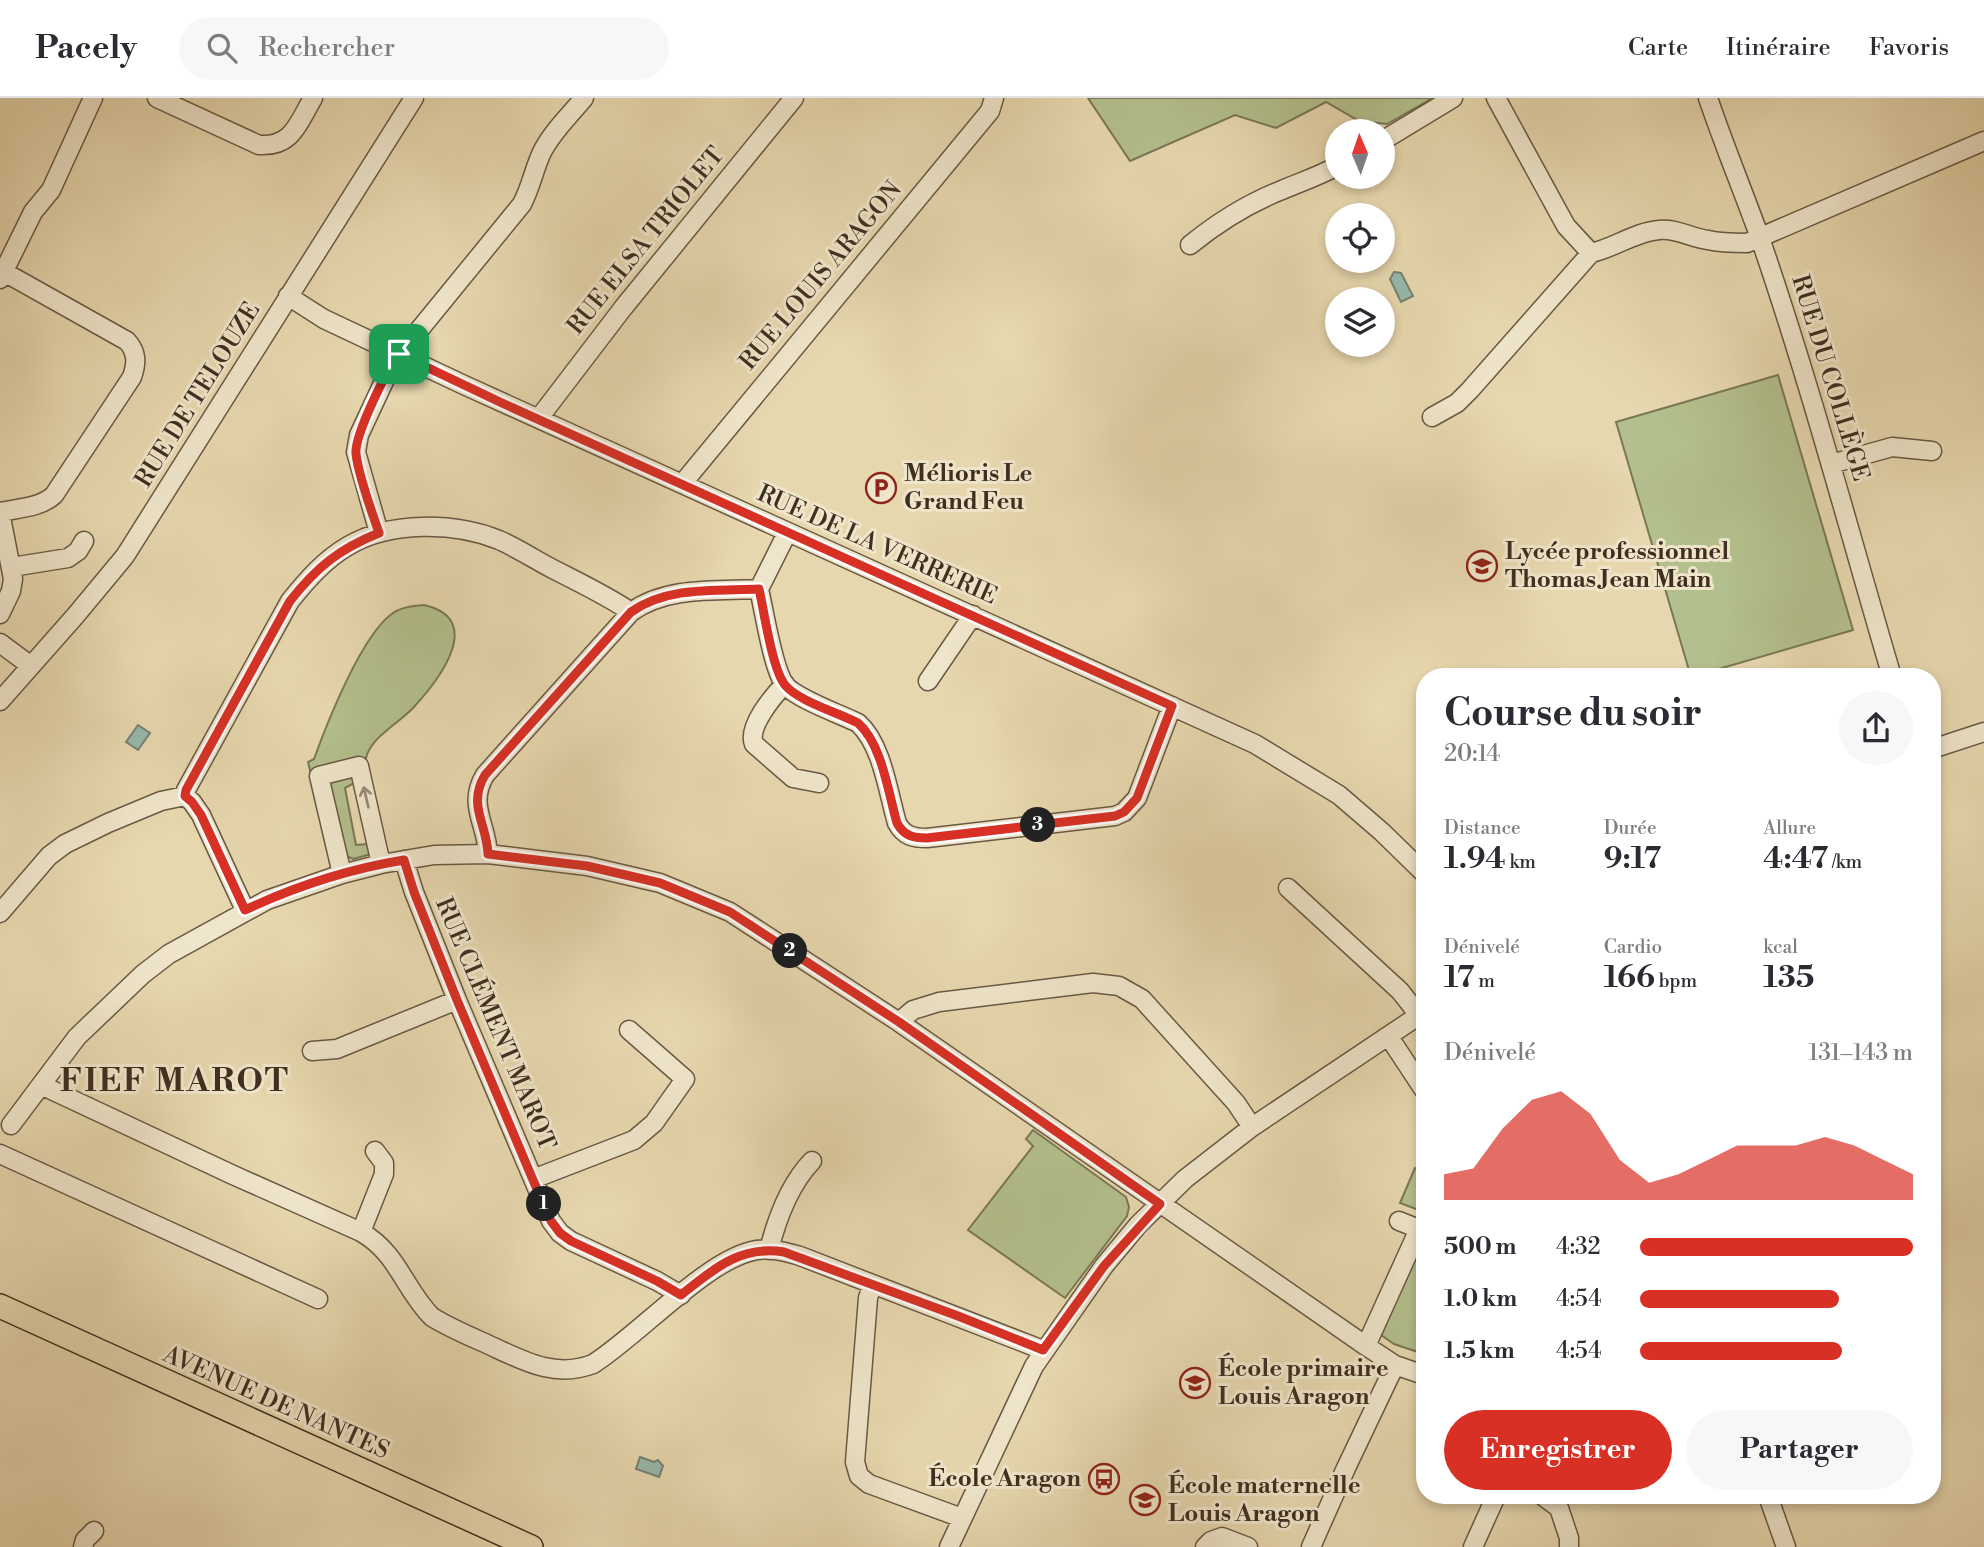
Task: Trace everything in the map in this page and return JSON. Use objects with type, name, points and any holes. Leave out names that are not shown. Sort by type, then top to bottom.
[{"type":"main road","name":"AVENUE DE NANTES","points":[[0,1306],[531,1547]]},
{"type":"street","points":[[0,614],[13,585],[12,567],[0,512],[48,501],[54,495],[132,377],[136,355],[127,341],[2,276],[33,212],[51,190],[93,98]]},
{"type":"street","points":[[157,98],[259,145],[272,146],[290,135],[313,98]]},
{"type":"street","name":"RUE DE TELOUZE","points":[[0,701],[125,556],[414,98]]},
{"type":"street","points":[[379,533],[358,459],[357,443],[390,367],[522,204],[533,181],[541,153],[584,98]]},
{"type":"street","name":"RUE ELSA TRIOLET","points":[[540,418],[623,308],[794,98]]},
{"type":"street","name":"RUE LOUIS ARAGON","points":[[682,484],[990,111],[994,98]]},
{"type":"street","points":[[1395,133],[1453,98]]},
{"type":"street","points":[[1496,98],[1566,226],[1591,253]]},
{"type":"street","name":"RUE DU COLLÈGE","points":[[1714,100],[1831,464],[1889,668]]},
{"type":"street","points":[[1432,417],[1457,403],[1470,390],[1591,253],[1661,230],[1730,243],[1747,243],[1984,141]]},
{"type":"street","points":[[1190,245],[1212,226],[1281,190],[1311,181],[1325,173]]},
{"type":"street","name":"RUE DE LA VERRERIE","points":[[288,296],[324,319],[473,390],[540,418],[787,533],[974,615],[1255,744],[1328,787],[1382,832],[1416,865]]},
{"type":"street","points":[[1831,464],[1892,447],[1932,450]]},
{"type":"street","points":[[185,796],[290,601],[306,580],[326,561],[349,545],[379,533],[431,527],[454,529],[499,540],[631,612]]},
{"type":"street","points":[[787,533],[759,589],[777,668],[785,684],[798,694],[858,723],[866,730],[875,745],[897,823],[902,832],[912,838],[1115,816],[1124,812],[1137,798],[1172,706]]},
{"type":"street","points":[[12,567],[68,558],[78,551],[84,541]]},
{"type":"street","points":[[488,854],[488,844],[476,804],[479,784],[631,612],[644,603],[677,593],[759,589]]},
{"type":"street","points":[[928,681],[974,615]]},
{"type":"street","points":[[0,643],[31,666]]},
{"type":"street","points":[[785,684],[754,727],[754,744],[793,778],[819,783]]},
{"type":"street","points":[[1941,746],[1984,732]]},
{"type":"street","points":[[342,874],[319,776],[359,766],[381,864]]},
{"type":"street","points":[[0,913],[49,856],[65,844],[150,806],[185,796],[201,815],[245,910]]},
{"type":"street","points":[[11,1125],[77,1037],[143,974],[169,954],[245,910],[295,888],[342,874],[435,855],[488,854],[587,866],[660,883],[730,912],[899,1022],[1366,1346],[1395,1365],[1416,1372]]},
{"type":"street","name":"RUE CLÉMENT MAROT","points":[[404,860],[457,1000],[551,1221],[560,1233],[587,1250],[657,1281],[681,1295]]},
{"type":"street","points":[[1288,888],[1416,1008]]},
{"type":"street","points":[[899,1022],[913,1010],[939,1002],[1093,983],[1119,986],[1142,999],[1236,1103],[1252,1128]]},
{"type":"street","points":[[312,1051],[337,1049],[457,1000]]},
{"type":"street","points":[[949,1547],[1007,1418],[1043,1350],[1104,1266],[1185,1179],[1252,1128],[1416,1018]]},
{"type":"street","points":[[533,1180],[634,1140],[654,1123],[685,1079],[629,1030]]},
{"type":"street","points":[[1389,1037],[1416,1078]]},
{"type":"street","points":[[41,1085],[374,1239],[392,1257],[423,1308],[432,1317],[524,1361],[545,1368],[579,1369],[593,1364],[724,1262],[754,1251],[769,1250],[800,1256],[1043,1350]]},
{"type":"street","points":[[361,1232],[384,1174],[384,1163],[375,1151]]},
{"type":"street","points":[[0,1154],[318,1299]]},
{"type":"street","points":[[769,1250],[775,1227],[799,1174],[812,1161]]},
{"type":"street","points":[[1399,1221],[1416,1228]]},
{"type":"street","points":[[1366,1346],[1416,1236]]},
{"type":"street","points":[[872,1284],[868,1298],[859,1394],[856,1470],[863,1481],[962,1518]]},
{"type":"street","points":[[1311,1547],[1395,1365]]},
{"type":"street","points":[[1473,1547],[1492,1504]]},
{"type":"street","points":[[1554,1504],[1559,1508],[1569,1538],[1569,1547]]},
{"type":"street","points":[[1771,1504],[1786,1547]]},
{"type":"street","points":[[83,1547],[85,1540],[94,1531]]},
{"type":"street","points":[[1205,1547],[1211,1541],[1222,1537],[1248,1547]]},
{"type":"green space","points":[[1088,98],[1433,98],[1395,119],[1356,119],[1326,102],[1276,128],[1235,115],[1130,161]]},
{"type":"green space","points":[[1778,375],[1853,630],[1722,668],[1688,668],[1616,422]]},
{"type":"green space","points":[[424,605],[442,612],[452,623],[455,636],[452,651],[434,682],[413,708],[379,737],[366,758],[311,774],[308,762],[314,759],[347,680],[369,640],[393,613]]},
{"type":"green space","points":[[353,772],[356,782],[345,788],[356,845],[368,844],[371,854],[353,859],[344,855],[326,783]]},
{"type":"green space","points":[[1033,1130],[1126,1197],[1129,1207],[1127,1216],[1065,1298],[968,1230],[1033,1146],[1026,1139]]},
{"type":"green space","points":[[1415,1168],[1416,1209],[1400,1203]]},
{"type":"green space","points":[[1416,1255],[1416,1351],[1394,1344],[1381,1335]]},
{"type":"shaded area","points":[[1393,273],[1401,273],[1413,296],[1401,302],[1390,279]]},
{"type":"shaded area","points":[[138,725],[150,733],[138,750],[126,742]]},
{"type":"shaded area","points":[[640,1457],[654,1462],[658,1460],[663,1466],[659,1477],[636,1469]]},
{"type":"place","name":"Mélioris Le Grand Feu","points":[[881,488]]},
{"type":"place","name":"Lycée professionnel Thomas Jean Main","points":[[1482,566]]},
{"type":"place","name":"École primaire Louis Aragon","points":[[1195,1383]]},
{"type":"place","name":"École Aragon","points":[[1104,1479]]},
{"type":"place","name":"École maternelle Louis Aragon","points":[[1145,1500]]},
{"type":"district","name":"FIEF MAROT","points":[[175,1081]]},
{"type":"route","points":[[399,354],[787,533],[1172,706],[1137,798],[1124,812],[1115,816],[1059,823],[912,838],[902,832],[897,823],[875,745],[866,730],[858,723],[798,694],[780,677],[759,589],[677,593],[644,603],[631,612],[485,775],[477,792],[476,804],[488,844],[488,854],[587,866],[660,883],[730,912],[899,1022],[1160,1204],[1138,1225],[1104,1266],[1043,1350],[784,1252],[754,1251],[740,1255],[724,1262],[681,1295],[657,1281],[587,1250],[560,1233],[551,1221],[457,1000],[404,860],[323,879],[245,910],[201,815],[185,796],[186,790],[290,601],[306,580],[326,561],[349,545],[379,533],[356,452],[357,443],[390,367],[399,354]]}]
